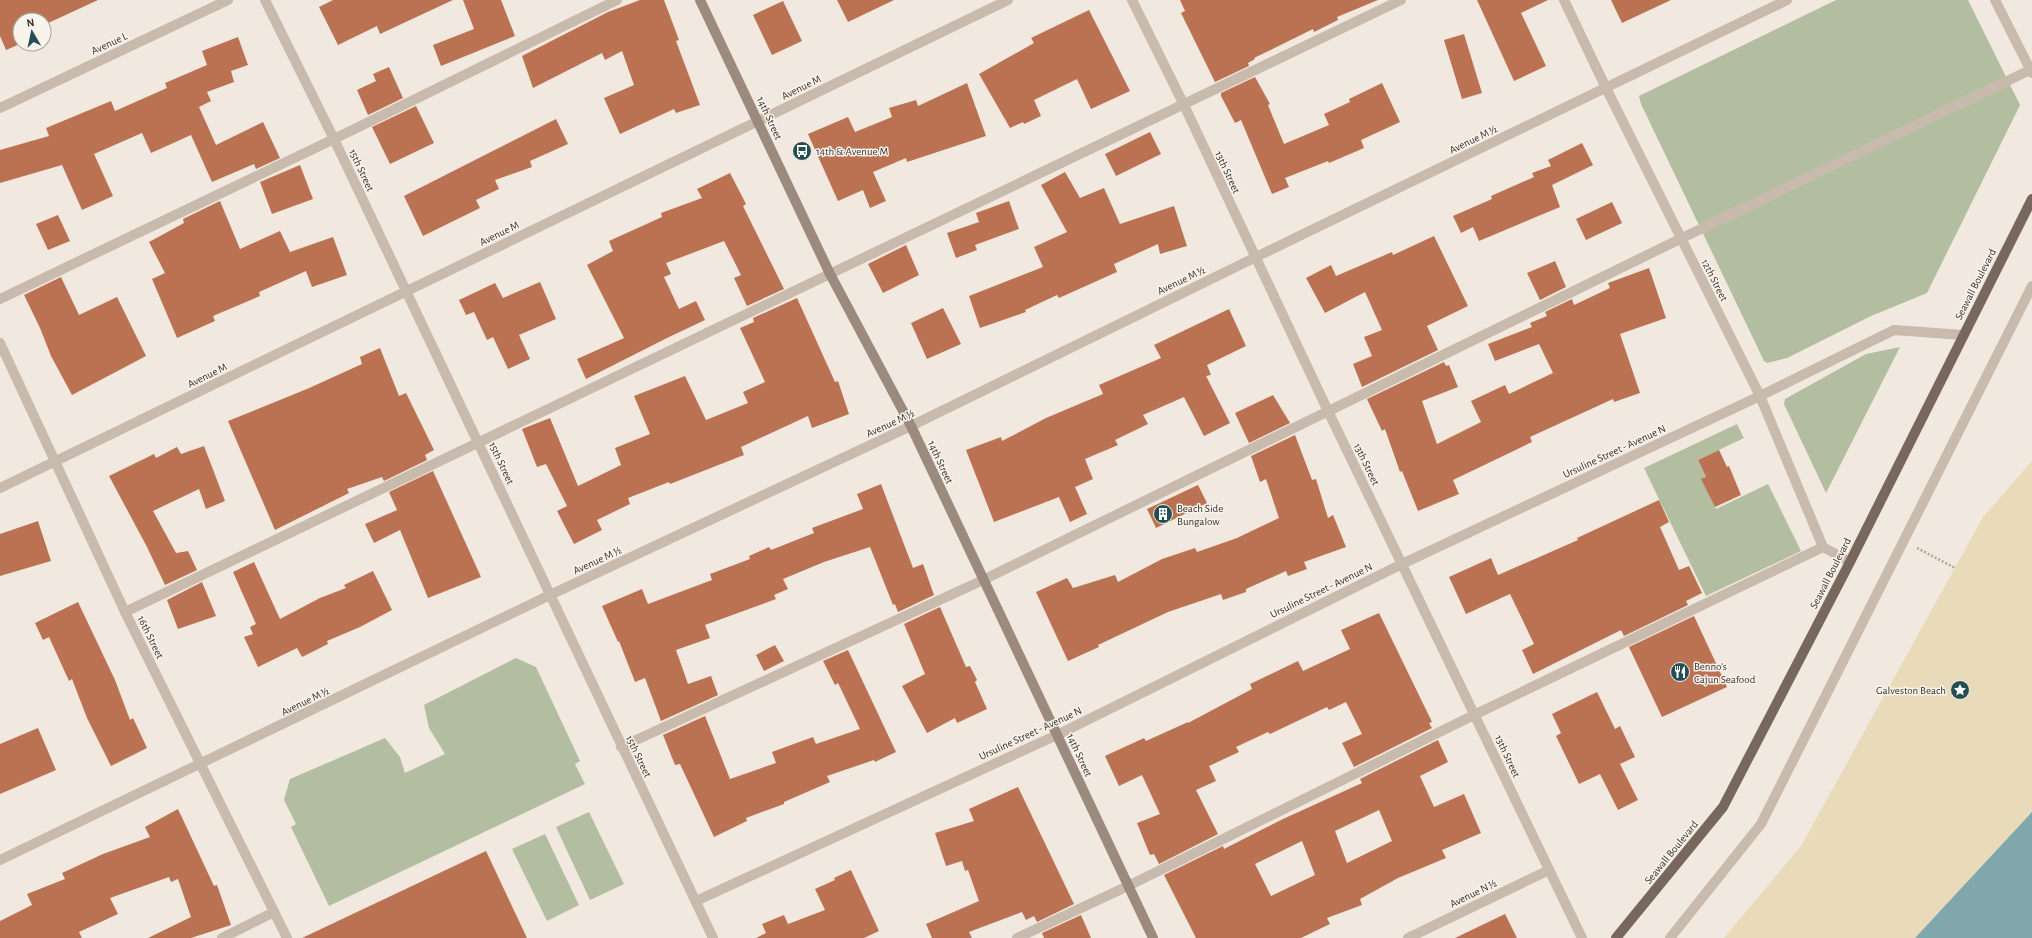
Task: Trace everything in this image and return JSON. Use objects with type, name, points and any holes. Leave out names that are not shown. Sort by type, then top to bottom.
[{"type":"main road","name":"14th Street","points":[[700,0],[830,274],[911,426],[1153,938]]},
{"type":"main road","name":"Seawall Boulevard","points":[[1616,938],[1723,807],[1850,562],[2032,199]]},
{"type":"street","name":"Avenue L","points":[[0,108],[228,0]]},
{"type":"street","name":"15th Street","points":[[265,0],[334,139],[479,443],[621,747],[714,938]]},
{"type":"street","points":[[0,299],[334,139],[617,0]]},
{"type":"street","name":"Avenue M","points":[[0,488],[1008,0]]},
{"type":"street","name":"13th Street","points":[[1132,0],[1184,105],[1328,411],[1476,714],[1582,938]]},
{"type":"street","points":[[125,612],[1401,0]]},
{"type":"street","name":"12th Street","points":[[1564,0],[1680,239],[1760,396],[1823,547]]},
{"type":"street","name":"Avenue M ½","points":[[0,860],[550,595],[911,426],[1787,0]]},
{"type":"street","points":[[621,747],[983,580],[1680,239],[2031,72],[1995,0]]},
{"type":"street","points":[[1670,938],[1761,824],[2032,286]]},
{"type":"street","name":"Ursuline Street - Avenue N","points":[[696,901],[1057,735],[1402,564],[1760,396],[1894,330],[1963,335]]},
{"type":"street","name":"16th Street","points":[[0,343],[125,612],[287,938]]},
{"type":"street","points":[[1017,938],[1128,886],[1476,714],[1823,547],[1850,562]]},
{"type":"street","name":"Avenue N ½","points":[[1408,938],[1549,870]]},
{"type":"street","points":[[222,938],[274,912]]},
{"type":"path","points":[[1914,546],[1955,568]]},
{"type":"green space","points":[[1836,0],[1968,0],[2020,105],[1927,293],[1871,316],[1787,358],[1767,363],[1764,361],[1641,104],[1639,96]]},
{"type":"green space","points":[[1900,347],[1826,493],[1784,404],[1785,399],[1866,354]]},
{"type":"green space","points":[[1737,424],[1744,438],[1698,460],[1706,477],[1702,479],[1716,509],[1768,484],[1801,551],[1706,596],[1644,468]]},
{"type":"green space","points":[[516,658],[536,667],[580,761],[575,764],[585,784],[329,906],[291,827],[296,824],[284,800],[290,779],[385,738],[400,757],[405,773],[445,754],[429,728],[424,705]]},
{"type":"green space","points":[[589,812],[624,884],[590,900],[556,827]]},
{"type":"green space","points":[[545,834],[579,905],[547,921],[512,849]]},
{"type":"sand","name":"Galveston Beach","points":[[2032,461],[2032,812],[1915,938],[1724,938],[1801,846],[1983,517]]},
{"type":"water","points":[[2032,812],[2032,938],[1915,938]]},
{"type":"building","points":[[0,0],[98,0],[52,21],[52,12],[12,12],[12,47],[6,50],[0,36]]},
{"type":"building","points":[[333,0],[453,0],[380,34],[377,26],[338,45],[319,7]]},
{"type":"building","points":[[463,0],[501,0],[515,36],[441,66],[433,45],[474,29]]},
{"type":"building","points":[[640,0],[664,0],[679,40],[676,41],[700,105],[676,113],[674,109],[620,134],[604,98],[634,85],[622,51],[605,60],[602,53],[533,88],[522,56],[608,12]]},
{"type":"building","points":[[837,0],[894,0],[848,22]]},
{"type":"building","points":[[1180,0],[1378,0],[1337,17],[1338,20],[1314,32],[1313,29],[1254,58],[1255,59],[1248,63],[1249,66],[1215,82],[1181,13],[1185,11]]},
{"type":"building","points":[[1477,0],[1548,0],[1521,13],[1546,66],[1514,81]]},
{"type":"building","points":[[1611,0],[1671,0],[1622,23]]},
{"type":"building","points":[[783,1],[802,41],[772,55],[753,15]]},
{"type":"building","points":[[1089,10],[1130,91],[1091,109],[1077,79],[1034,100],[1041,116],[1024,124],[1023,122],[1010,128],[979,74],[1034,43],[1031,38]]},
{"type":"building","points":[[1464,34],[1482,93],[1462,99],[1444,40]]},
{"type":"building","points":[[238,37],[248,65],[231,71],[234,82],[207,92],[211,101],[199,107],[216,145],[263,122],[280,158],[256,169],[254,164],[212,182],[191,135],[151,153],[142,133],[94,154],[113,196],[82,210],[62,165],[0,183],[0,150],[49,136],[46,128],[111,101],[115,111],[167,88],[165,83],[207,65],[202,51]]},
{"type":"building","points":[[389,67],[403,98],[368,115],[357,90],[376,81],[373,74]]},
{"type":"building","points":[[1255,77],[1270,104],[1268,105],[1284,144],[1329,125],[1324,114],[1350,102],[1349,99],[1382,83],[1400,122],[1361,140],[1364,148],[1329,163],[1328,161],[1285,178],[1289,187],[1272,194],[1241,120],[1235,123],[1221,96],[1221,93]]},
{"type":"building","points":[[967,83],[986,136],[907,162],[906,158],[873,172],[886,201],[870,208],[863,190],[838,201],[808,134],[848,117],[855,132],[892,117],[889,108],[916,100],[918,106]]},
{"type":"building","points":[[416,106],[434,143],[390,164],[372,127]]},
{"type":"building","points":[[556,119],[568,144],[530,161],[532,167],[495,180],[499,189],[476,200],[480,208],[423,236],[404,196]]},
{"type":"building","points":[[1150,132],[1161,154],[1116,176],[1105,154]]},
{"type":"building","points":[[1582,143],[1593,165],[1552,185],[1560,207],[1479,241],[1473,227],[1461,233],[1453,216],[1492,199],[1491,196],[1534,177],[1532,173],[1551,166],[1548,160]]},
{"type":"building","points":[[300,165],[313,199],[272,214],[260,182]]},
{"type":"building","points":[[1065,172],[1080,198],[1104,188],[1120,224],[1174,206],[1187,246],[1160,254],[1158,244],[1114,264],[1117,272],[1059,298],[1057,295],[1025,310],[1026,312],[980,328],[969,296],[1043,267],[1034,247],[1067,232],[1041,185]]},
{"type":"building","points":[[730,173],[746,204],[743,206],[784,289],[747,306],[734,278],[741,275],[724,241],[666,263],[671,274],[664,277],[679,309],[696,301],[705,320],[586,379],[577,359],[624,338],[587,265],[613,251],[609,241],[662,217],[661,213],[702,198],[697,189]]},
{"type":"building","points":[[220,201],[240,249],[280,231],[290,252],[333,237],[347,275],[312,287],[306,271],[259,292],[260,296],[213,316],[215,321],[177,338],[152,279],[165,273],[149,242],[184,223],[183,219]]},
{"type":"building","points":[[1009,201],[1019,229],[975,245],[977,250],[956,258],[947,233],[979,222],[976,213]]},
{"type":"building","points":[[1612,202],[1622,223],[1586,240],[1576,219]]},
{"type":"building","points":[[58,215],[70,241],[48,250],[36,224]]},
{"type":"building","points":[[1434,236],[1468,306],[1427,326],[1438,350],[1362,387],[1353,364],[1372,356],[1364,337],[1382,330],[1365,292],[1325,313],[1306,278],[1331,265],[1336,276],[1392,252],[1393,255]]},
{"type":"building","points":[[906,245],[919,275],[883,293],[868,264]]},
{"type":"building","points":[[1555,261],[1566,287],[1540,300],[1527,273]]},
{"type":"building","points":[[1649,268],[1666,318],[1620,334],[1640,393],[1614,402],[1613,399],[1530,437],[1532,442],[1453,480],[1459,494],[1418,511],[1402,471],[1400,472],[1385,429],[1382,431],[1367,399],[1444,362],[1446,366],[1449,365],[1458,387],[1422,401],[1437,444],[1481,422],[1471,401],[1505,385],[1509,394],[1553,373],[1539,344],[1495,361],[1488,344],[1532,327],[1530,323],[1547,316],[1545,312],[1572,299],[1574,305],[1610,288],[1608,283]]},
{"type":"building","points":[[61,277],[79,315],[117,297],[146,356],[72,395],[51,356],[40,328],[24,295]]},
{"type":"building","points":[[540,282],[556,319],[519,335],[530,359],[508,369],[493,337],[487,340],[474,312],[466,315],[459,300],[495,283],[503,298]]},
{"type":"building","points":[[797,298],[835,382],[838,381],[849,414],[812,428],[808,416],[741,447],[744,455],[670,484],[669,482],[628,498],[630,504],[597,520],[602,530],[574,544],[557,511],[567,506],[546,464],[537,467],[522,429],[550,418],[578,486],[621,465],[615,448],[650,434],[634,396],[685,376],[706,420],[748,403],[743,392],[765,382],[740,328],[754,322],[753,318]]},
{"type":"building","points":[[943,308],[961,344],[927,359],[911,323]]},
{"type":"building","points":[[1229,309],[1246,346],[1207,365],[1211,375],[1206,376],[1230,423],[1204,436],[1184,397],[1143,415],[1148,424],[1115,440],[1118,445],[1085,459],[1093,479],[1075,487],[1087,514],[1070,522],[1059,497],[994,522],[966,450],[1001,437],[1002,441],[1046,418],[1103,394],[1099,385],[1161,358],[1154,345]]},
{"type":"building","points":[[380,348],[399,396],[406,393],[434,450],[425,455],[427,460],[384,481],[382,477],[347,489],[349,493],[275,530],[228,421],[307,389],[362,364],[360,357]]},
{"type":"building","points":[[1273,395],[1290,423],[1249,443],[1235,413]]},
{"type":"building","points":[[1295,435],[1312,480],[1316,479],[1328,518],[1333,515],[1346,547],[1304,562],[1307,569],[1288,576],[1286,571],[1246,589],[1246,592],[1223,600],[1221,594],[1168,612],[1068,661],[1036,592],[1067,578],[1073,588],[1115,575],[1118,582],[1162,559],[1195,548],[1197,552],[1237,538],[1279,518],[1266,479],[1260,482],[1251,456]]},
{"type":"building","points":[[204,446],[225,501],[206,509],[199,489],[153,511],[176,553],[188,551],[197,570],[165,585],[147,547],[109,476],[154,454],[156,458],[177,447],[181,454]]},
{"type":"building","points":[[1719,450],[1727,467],[1729,466],[1741,495],[1715,507],[1701,479],[1706,477],[1698,460]]},
{"type":"building","points":[[433,471],[481,577],[428,598],[400,530],[374,543],[365,524],[397,510],[389,492]]},
{"type":"building","points":[[881,484],[913,568],[923,564],[934,595],[898,612],[895,604],[893,605],[870,547],[824,562],[783,579],[788,589],[774,595],[776,599],[705,625],[710,638],[676,650],[688,684],[711,676],[718,695],[661,721],[645,678],[635,682],[619,641],[618,642],[602,606],[642,589],[648,604],[712,580],[710,574],[750,559],[749,556],[769,547],[771,550],[814,533],[812,528],[863,509],[857,494]]},
{"type":"building","points":[[1198,485],[1207,503],[1156,528],[1147,509]]},
{"type":"building","points":[[1659,500],[1669,522],[1660,527],[1679,570],[1689,566],[1702,593],[1686,601],[1688,605],[1624,636],[1621,630],[1533,674],[1522,650],[1534,644],[1510,594],[1466,614],[1449,577],[1491,558],[1498,575],[1578,540],[1577,538]]},
{"type":"building","points":[[38,521],[51,561],[0,576],[0,534]]},
{"type":"building","points":[[254,562],[280,619],[320,598],[346,588],[344,585],[373,571],[392,610],[360,627],[327,641],[328,644],[302,657],[297,648],[258,667],[244,637],[253,634],[250,627],[256,624],[233,572]]},
{"type":"building","points":[[202,582],[216,616],[178,629],[167,600]]},
{"type":"building","points":[[78,602],[115,680],[130,720],[133,718],[147,748],[111,766],[87,718],[72,679],[69,681],[49,637],[43,640],[35,623]]},
{"type":"building","points":[[940,607],[966,667],[970,666],[977,680],[975,682],[987,709],[957,723],[955,718],[927,733],[902,686],[925,674],[904,624]]},
{"type":"building","points":[[1379,613],[1432,722],[1429,723],[1432,728],[1354,767],[1342,743],[1362,734],[1346,702],[1329,710],[1327,707],[1270,734],[1268,732],[1236,747],[1239,752],[1209,766],[1216,781],[1196,790],[1218,834],[1159,864],[1154,854],[1150,855],[1137,823],[1160,814],[1142,775],[1119,786],[1105,756],[1144,738],[1146,741],[1188,723],[1252,689],[1250,684],[1298,661],[1303,671],[1350,649],[1341,630]]},
{"type":"building","points":[[1694,616],[1727,687],[1662,717],[1629,647]]},
{"type":"building","points":[[775,645],[784,661],[764,671],[756,655]]},
{"type":"building","points":[[848,650],[896,752],[875,762],[874,760],[827,776],[830,782],[784,802],[784,804],[746,818],[747,821],[714,837],[680,764],[675,765],[663,735],[705,716],[730,779],[776,763],[772,752],[813,737],[816,744],[860,729],[838,683],[835,685],[823,661]]},
{"type":"building","points":[[1597,692],[1615,729],[1620,726],[1635,757],[1620,764],[1638,800],[1618,810],[1600,774],[1579,784],[1556,736],[1561,733],[1552,714]]},
{"type":"building","points":[[38,728],[56,770],[0,794],[0,744]]},
{"type":"building","points":[[1438,740],[1448,762],[1420,776],[1434,807],[1464,794],[1481,833],[1442,850],[1446,858],[1398,878],[1360,899],[1362,905],[1327,918],[1330,924],[1301,938],[1196,938],[1164,875],[1223,846],[1224,849],[1283,819],[1362,783],[1360,779]],"holes":[[[1379,810],[1392,841],[1347,863],[1335,831]],[[1302,841],[1315,875],[1271,896],[1255,864]]]},
{"type":"building","points":[[1018,787],[1074,904],[1037,922],[1034,916],[1026,920],[1022,912],[969,932],[972,938],[932,938],[926,924],[979,901],[968,870],[965,871],[962,861],[946,866],[935,833],[974,821],[969,809]]},
{"type":"building","points":[[178,809],[214,886],[217,885],[231,925],[191,938],[148,938],[191,917],[178,879],[171,882],[169,877],[110,898],[118,914],[79,932],[82,938],[0,938],[0,921],[32,905],[27,894],[65,879],[62,873],[103,854],[150,837],[145,827]]},
{"type":"building","points":[[486,851],[527,938],[302,938]]},
{"type":"building","points":[[851,870],[879,931],[864,938],[756,938],[766,933],[762,924],[784,915],[788,924],[825,910],[815,889],[835,880],[834,878]]},
{"type":"building","points":[[1505,914],[1517,938],[1455,938]]},
{"type":"building","points":[[1081,915],[1091,938],[1044,938],[1042,933]]},
{"type":"place","name":"14th & Avenue M","points":[[802,151]]},
{"type":"place","name":"Beach Side Bungalow","points":[[1163,514]]},
{"type":"place","name":"Benno’s Cajun Seafood","points":[[1680,672]]},
{"type":"place","name":"Galveston Beach","points":[[1960,690]]}]
